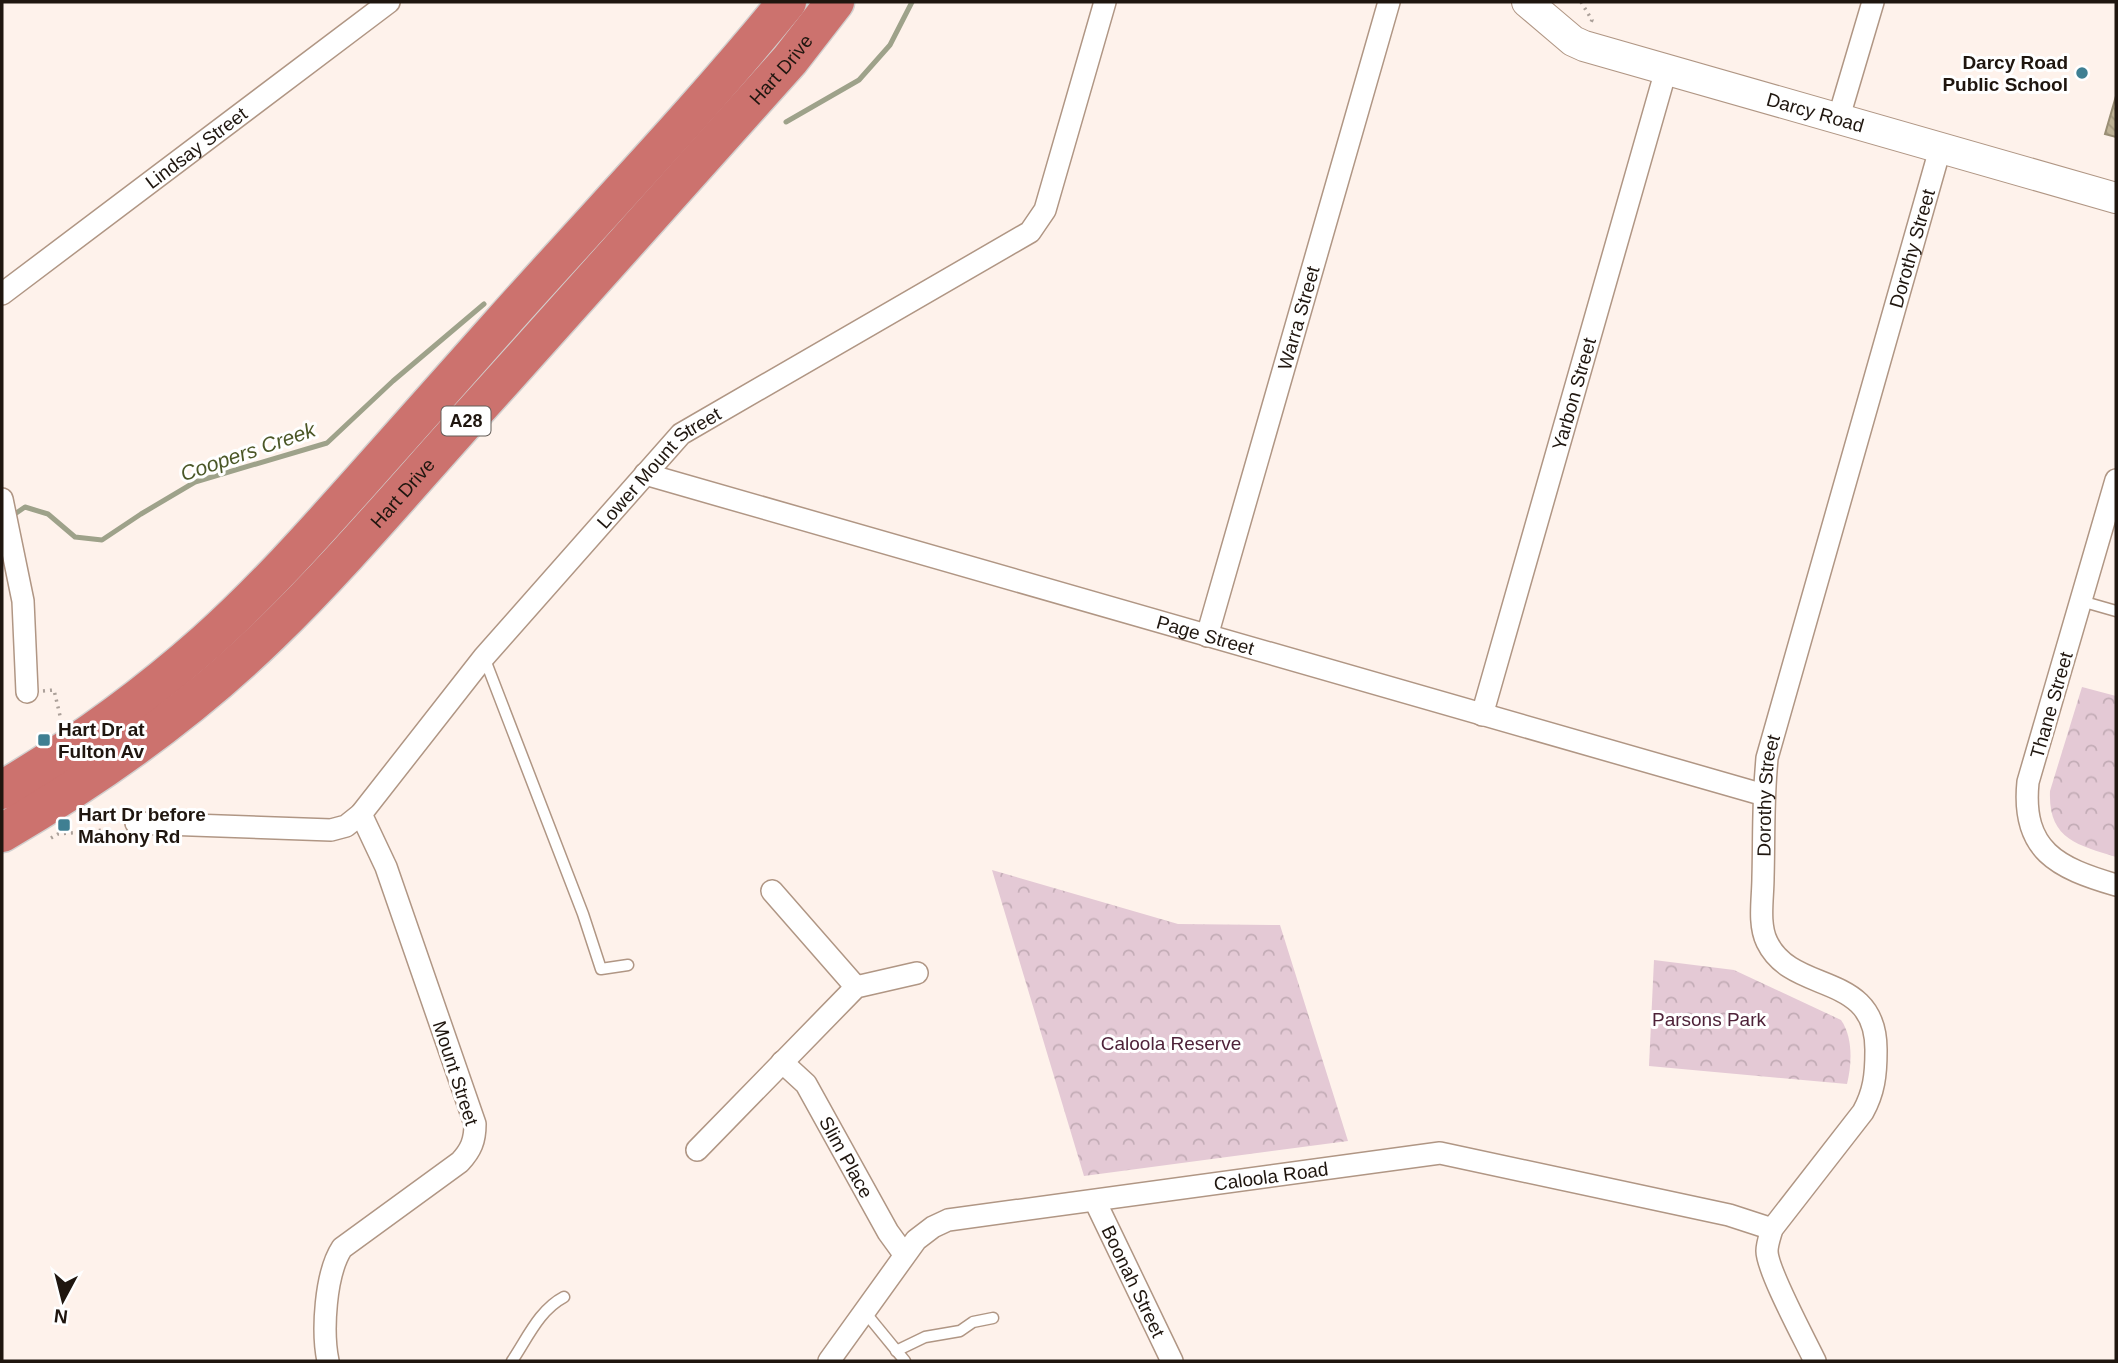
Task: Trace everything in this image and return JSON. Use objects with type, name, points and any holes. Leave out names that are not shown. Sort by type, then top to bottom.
[{"type":"highway","name":"Hart Drive","points":[[2,790],[73,747],[120,713],[205,642],[259,592],[674,135],[787,2]]},
{"type":"highway","name":"Hart Drive","points":[[2,833],[58,800],[135,747],[206,692],[270,634],[380,517],[790,60],[835,2]]},
{"type":"street","name":"Lindsay Street","points":[[2,294],[389,2]]},
{"type":"street","name":"Lower Mount Street","points":[[136,824],[331,830],[346,826],[361,814],[484,657],[681,434],[1030,232],[1045,210],[1105,2]]},
{"type":"street","name":"Warra Street","points":[[1207,636],[1389,2]]},
{"type":"street","name":"Darcy Road","points":[[1527,2],[1573,41],[1603,53],[2116,198]]},
{"type":"street","points":[[1838,120],[1873,2]]},
{"type":"street","name":"Yarbon Street","points":[[1482,715],[1666,71]]},
{"type":"street","name":"Dorothy Street","points":[[1772,1229],[1863,1112],[1876,1080],[1877,1047],[1872,1018],[1864,1007],[1854,998],[1789,966],[1775,955],[1766,941],[1762,915],[1764,795],[1767,758],[1940,149]]},
{"type":"street","name":"Page Street","points":[[645,474],[1764,795]]},
{"type":"street","name":"Thane Street","points":[[2116,480],[2028,782],[2026,804],[2029,825],[2041,847],[2060,863],[2083,875],[2116,885]]},
{"type":"street","points":[[3,504],[23,601],[27,692]]},
{"type":"street","name":"Mount Street","points":[[328,1361],[326,1343],[329,1275],[342,1248],[460,1162],[470,1151],[475,1138],[475,1125],[391,879],[361,814]]},
{"type":"street","points":[[772,891],[856,987]]},
{"type":"street","points":[[698,1150],[856,987],[917,973]]},
{"type":"street","name":"Slim Place","points":[[782,1062],[806,1084],[888,1232],[904,1254]]},
{"type":"street","name":"Caloola Road","points":[[829,1361],[904,1254],[916,1240],[948,1220],[1440,1153],[1729,1215],[1772,1229]]},
{"type":"street","name":"Boonah Street","points":[[1095,1201],[1172,1361]]},
{"type":"street","points":[[1772,1229],[1767,1251],[1768,1260],[1815,1361]]},
{"type":"lane","points":[[2081,601],[2116,611]]},
{"type":"lane","points":[[484,657],[578,901],[601,969],[628,965]]},
{"type":"lane","points":[[512,1361],[538,1321],[553,1303],[564,1297]]},
{"type":"lane","points":[[863,1311],[905,1361]]},
{"type":"lane","points":[[896,1350],[925,1337],[960,1331],[974,1322],[993,1318]]},
{"type":"path","points":[[1581,2],[1592,20],[1590,26]]},
{"type":"path","points":[[27,692],[54,690],[62,727]]},
{"type":"path","points":[[58,834],[105,830],[120,844]]},
{"type":"green space","points":[[2082,687],[2116,696],[2116,857],[2077,844],[2068,838],[2054,820],[2051,807],[2050,791]]},
{"type":"green space","name":"Caloola Reserve","points":[[992,870],[1178,924],[1280,925],[1348,1141],[1084,1176]]},
{"type":"green space","name":"Parsons Park","points":[[1654,960],[1734,970],[1841,1020],[1848,1034],[1850,1051],[1847,1084],[1649,1066]]},
{"type":"building","points":[[2116,96],[2116,137],[2105,134]]},
{"type":"waterway","name":"Coopers Creek","points":[[786,122],[859,80],[890,45],[912,2]]},
{"type":"waterway","name":"Coopers Creek","points":[[12,516],[25,507],[48,514],[75,537],[102,540],[195,482],[327,443],[393,381],[484,304]]},
{"type":"place","name":"Darcy Road Public School","points":[[2082,73]]},
{"type":"place","name":"Hart Dr at Fulton Av","points":[[44,740]]},
{"type":"place","name":"Hart Dr before Mahony Rd","points":[[64,825]]}]
